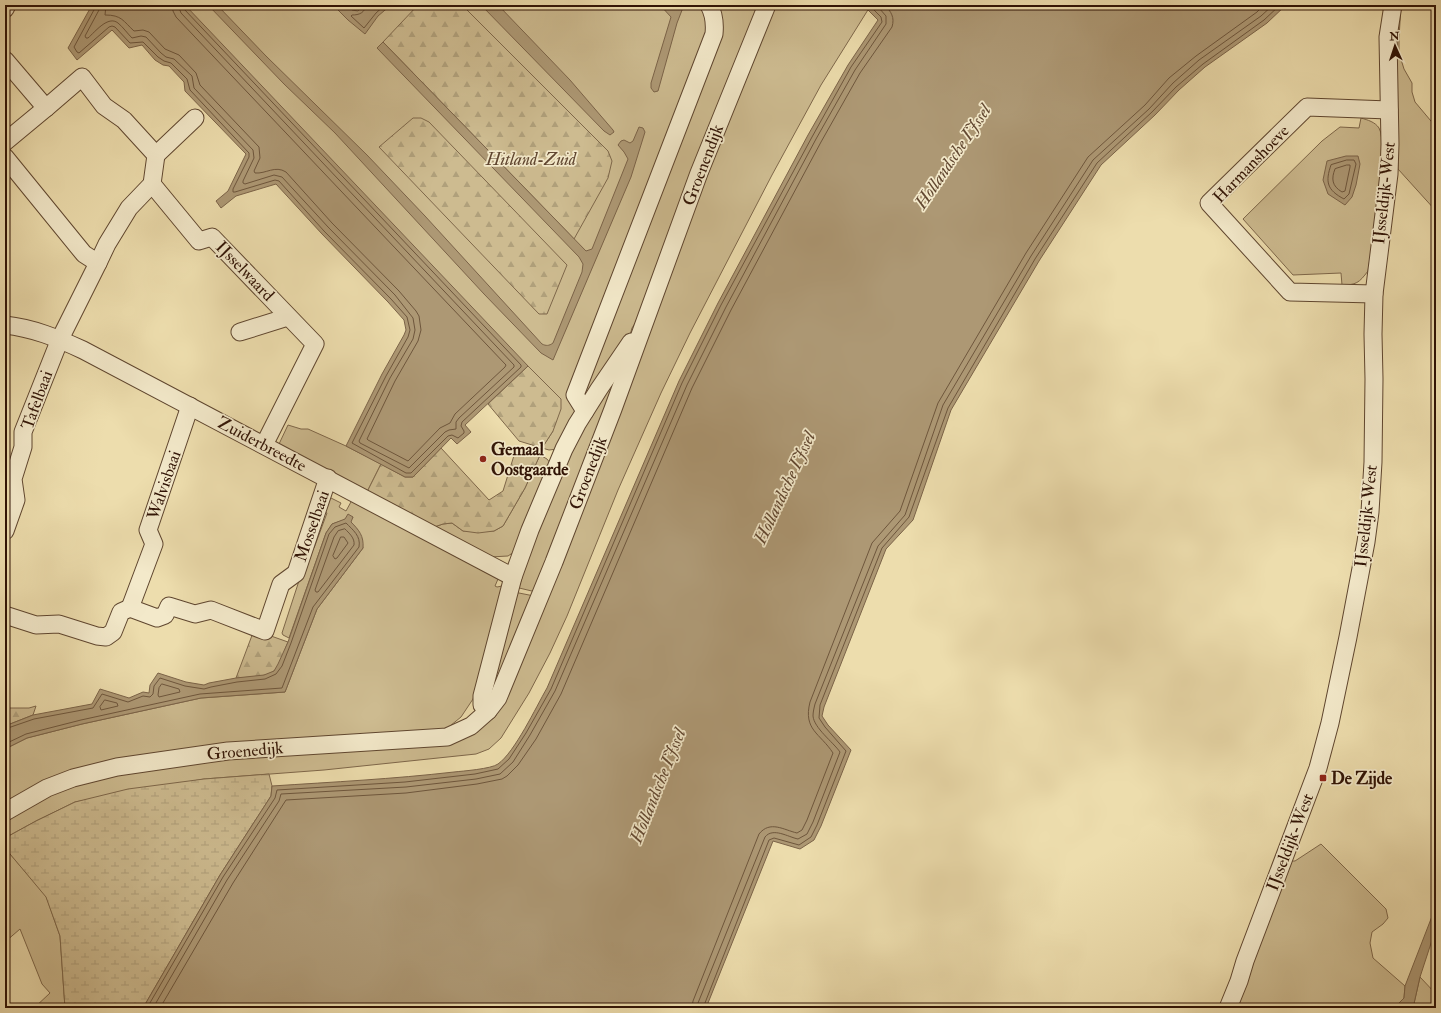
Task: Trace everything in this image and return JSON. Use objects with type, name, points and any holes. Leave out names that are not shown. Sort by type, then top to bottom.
[{"type":"street","points":[[5,9],[7,5]]},
{"type":"street","name":"Groenedijk","points":[[585,411],[575,395],[714,34],[714,16],[709,5]]},
{"type":"street","name":"Groenendijk","points":[[642,327],[699,173],[767,5]]},
{"type":"street","name":"IJsseldijk-West","points":[[1228,1008],[1318,768],[1330,723],[1366,542],[1370,512],[1373,462],[1374,294],[1389,174],[1390,144],[1388,37],[1393,5]]},
{"type":"street","points":[[5,60],[46,108]]},
{"type":"street","points":[[5,142],[82,77],[104,106],[124,120],[156,155]]},
{"type":"street","name":"Harmanshoeve","points":[[1374,294],[1290,292],[1209,203],[1307,107],[1389,110]]},
{"type":"street","points":[[152,184],[156,155],[195,118]]},
{"type":"street","points":[[5,157],[84,254],[98,263]]},
{"type":"street","name":"Tafelbaai","points":[[5,531],[16,500],[12,479],[23,447],[23,432],[60,339],[107,244],[129,208],[152,184]]},
{"type":"street","name":"IJsselwaard","points":[[152,184],[199,241],[212,237],[315,344],[264,445]]},
{"type":"street","name":"IJsselwaard","points":[[240,332],[288,317]]},
{"type":"street","name":"Zuiderbreedte","points":[[5,325],[29,328],[60,339],[83,350],[513,576]]},
{"type":"street","name":"Groenedijk","points":[[488,711],[482,705],[482,696],[513,576],[564,449],[585,411],[626,348],[642,327]]},
{"type":"street","name":"Groenedijk","points":[[5,812],[47,788],[73,778],[117,767],[228,751],[447,736],[471,726],[488,711],[498,698],[554,562],[613,409],[642,327]]},
{"type":"street","name":"Walvisbaai","points":[[130,608],[154,544],[148,530],[190,406]]},
{"type":"street","name":"Mosselbaai","points":[[130,608],[157,618],[165,616],[169,606],[195,614],[211,610],[265,631],[281,584],[296,573],[328,478]]},
{"type":"street","points":[[5,615],[36,625],[59,624],[97,636],[106,637],[113,632],[121,612],[130,608]]},
{"type":"green space","name":"Hitland-Zuid","points":[[163,5],[759,5],[638,319],[632,328],[623,360],[536,592],[515,587],[558,449],[549,450],[542,448],[553,431]]},
{"type":"green space","points":[[418,5],[462,5],[608,151],[612,161],[608,178],[574,239],[383,42]]},
{"type":"green space","points":[[773,5],[871,5],[821,85],[772,175],[690,333],[661,393],[618,490],[567,616],[550,653],[529,693],[501,738],[489,749],[476,754],[324,770],[204,779],[75,802],[5,838],[5,820],[31,802],[93,779],[214,758],[413,746],[483,719],[627,384]]},
{"type":"green space","points":[[1400,5],[1399,53],[1404,69],[1412,83],[1412,92],[1415,102],[1436,127],[1436,145],[1434,147],[1436,149],[1436,211],[1398,169],[1395,108],[1395,66],[1397,25]]},
{"type":"green space","points":[[413,118],[421,118],[429,122],[567,265],[547,314],[539,314],[379,147]]},
{"type":"green space","points":[[1361,118],[1375,124],[1379,128],[1382,138],[1379,197],[1368,271],[1354,284],[1347,285],[1342,285],[1341,273],[1293,275],[1243,219],[1322,141],[1340,127],[1359,128]]},
{"type":"green space","points":[[528,366],[561,399],[561,409],[553,431],[542,448],[519,441],[488,404]]},
{"type":"green space","points":[[288,425],[301,429],[308,429],[381,464],[367,492],[279,444]]},
{"type":"green space","points":[[441,448],[489,500],[503,491],[516,449],[540,455],[525,488],[503,526],[494,531],[478,533],[463,531],[452,523],[434,527],[367,492],[381,464],[405,477],[413,477]]},
{"type":"green space","points":[[540,455],[547,459],[551,464],[514,552],[508,556],[490,557],[434,527],[452,523],[463,531],[494,531],[503,526],[525,488]]},
{"type":"green space","points":[[327,496],[341,503],[339,507],[346,511],[352,500],[498,579],[495,586],[502,586],[503,600],[473,699],[461,717],[445,730],[224,745],[5,805],[5,749],[27,738],[82,724],[201,698],[285,692],[317,609],[363,548],[358,530],[350,522],[353,517],[332,524],[326,533],[289,638],[283,635],[282,633],[310,547],[314,548],[327,513],[322,510]]},
{"type":"green space","points":[[514,592],[534,596],[490,694]]},
{"type":"green space","points":[[254,630],[288,642],[280,662],[274,671],[261,676],[236,678]]},
{"type":"green space","points":[[36,706],[33,715],[5,726],[5,708],[29,708]]},
{"type":"green space","points":[[269,774],[272,786],[271,796],[220,875],[143,1008],[65,1008],[60,936],[46,897],[5,848],[5,838],[75,802],[128,789],[204,779]]},
{"type":"green space","points":[[1321,844],[1386,909],[1388,918],[1383,924],[1372,932],[1370,943],[1373,958],[1405,986],[1404,998],[1394,1008],[1232,1008],[1287,861],[1295,861]]},
{"type":"green space","points":[[5,848],[46,896],[60,936],[65,1008],[34,1008],[50,993],[42,984],[20,929],[5,942]]},
{"type":"green space","points":[[1420,977],[1436,994],[1436,1008],[1413,1008]]},
{"type":"water","points":[[92,5],[185,5],[528,366],[465,425],[471,432],[457,444],[451,438],[413,477],[405,477],[346,446],[382,374],[404,335],[406,330],[404,320],[276,184],[236,196],[221,208],[216,201],[228,191],[246,154],[185,91],[184,82],[169,66],[163,65],[155,60],[142,45],[129,48],[112,30],[77,60],[68,48]]},
{"type":"water","points":[[208,5],[217,5],[266,56],[367,155],[542,344],[545,345],[553,343],[582,272],[583,264],[579,257],[377,48],[383,42],[586,251],[592,249],[628,159],[618,145],[624,140],[630,143],[633,141],[639,127],[643,128],[645,132],[631,177],[553,360],[541,353],[484,294],[335,133],[284,84]]},
{"type":"water","points":[[333,5],[347,5],[352,10],[358,11],[363,5],[391,5],[378,16],[365,34]]},
{"type":"water","points":[[481,5],[498,5],[570,80],[614,132],[610,135],[604,131]]},
{"type":"water","points":[[660,5],[670,5],[675,7],[677,5],[684,5],[677,23],[658,91],[654,92],[651,88],[651,83],[671,17]]},
{"type":"water","name":"Hollandsche IJssel","points":[[871,5],[1286,5],[1267,23],[1205,67],[1101,165],[1039,261],[951,410],[913,520],[886,549],[824,707],[822,716],[828,725],[851,750],[821,826],[814,840],[800,849],[773,841],[706,1008],[143,1008],[220,875],[271,796],[272,786],[477,770],[498,764],[511,750],[525,729],[547,688],[679,381],[718,303],[808,135],[848,65],[878,20],[868,10]]},
{"type":"water","points":[[1346,156],[1358,156],[1360,164],[1352,197],[1345,205],[1328,194],[1323,180],[1327,161]]},
{"type":"water","points":[[348,514],[353,517],[351,522],[362,537],[363,548],[317,609],[285,692],[201,698],[82,724],[27,738],[5,749],[5,726],[33,715],[92,704],[100,689],[129,698],[143,692],[149,693],[150,685],[158,673],[186,682],[204,685],[236,678],[264,675],[274,671],[288,642],[326,533],[332,524],[345,519]]},
{"type":"water","points":[[1436,906],[1436,928],[1420,977],[1413,1008],[1394,1008],[1404,998],[1405,986]]},
{"type":"place","name":"Gemaal Oostgaarde","points":[[483,459]]},
{"type":"place","name":"De Zijde","points":[[1323,778]]}]
